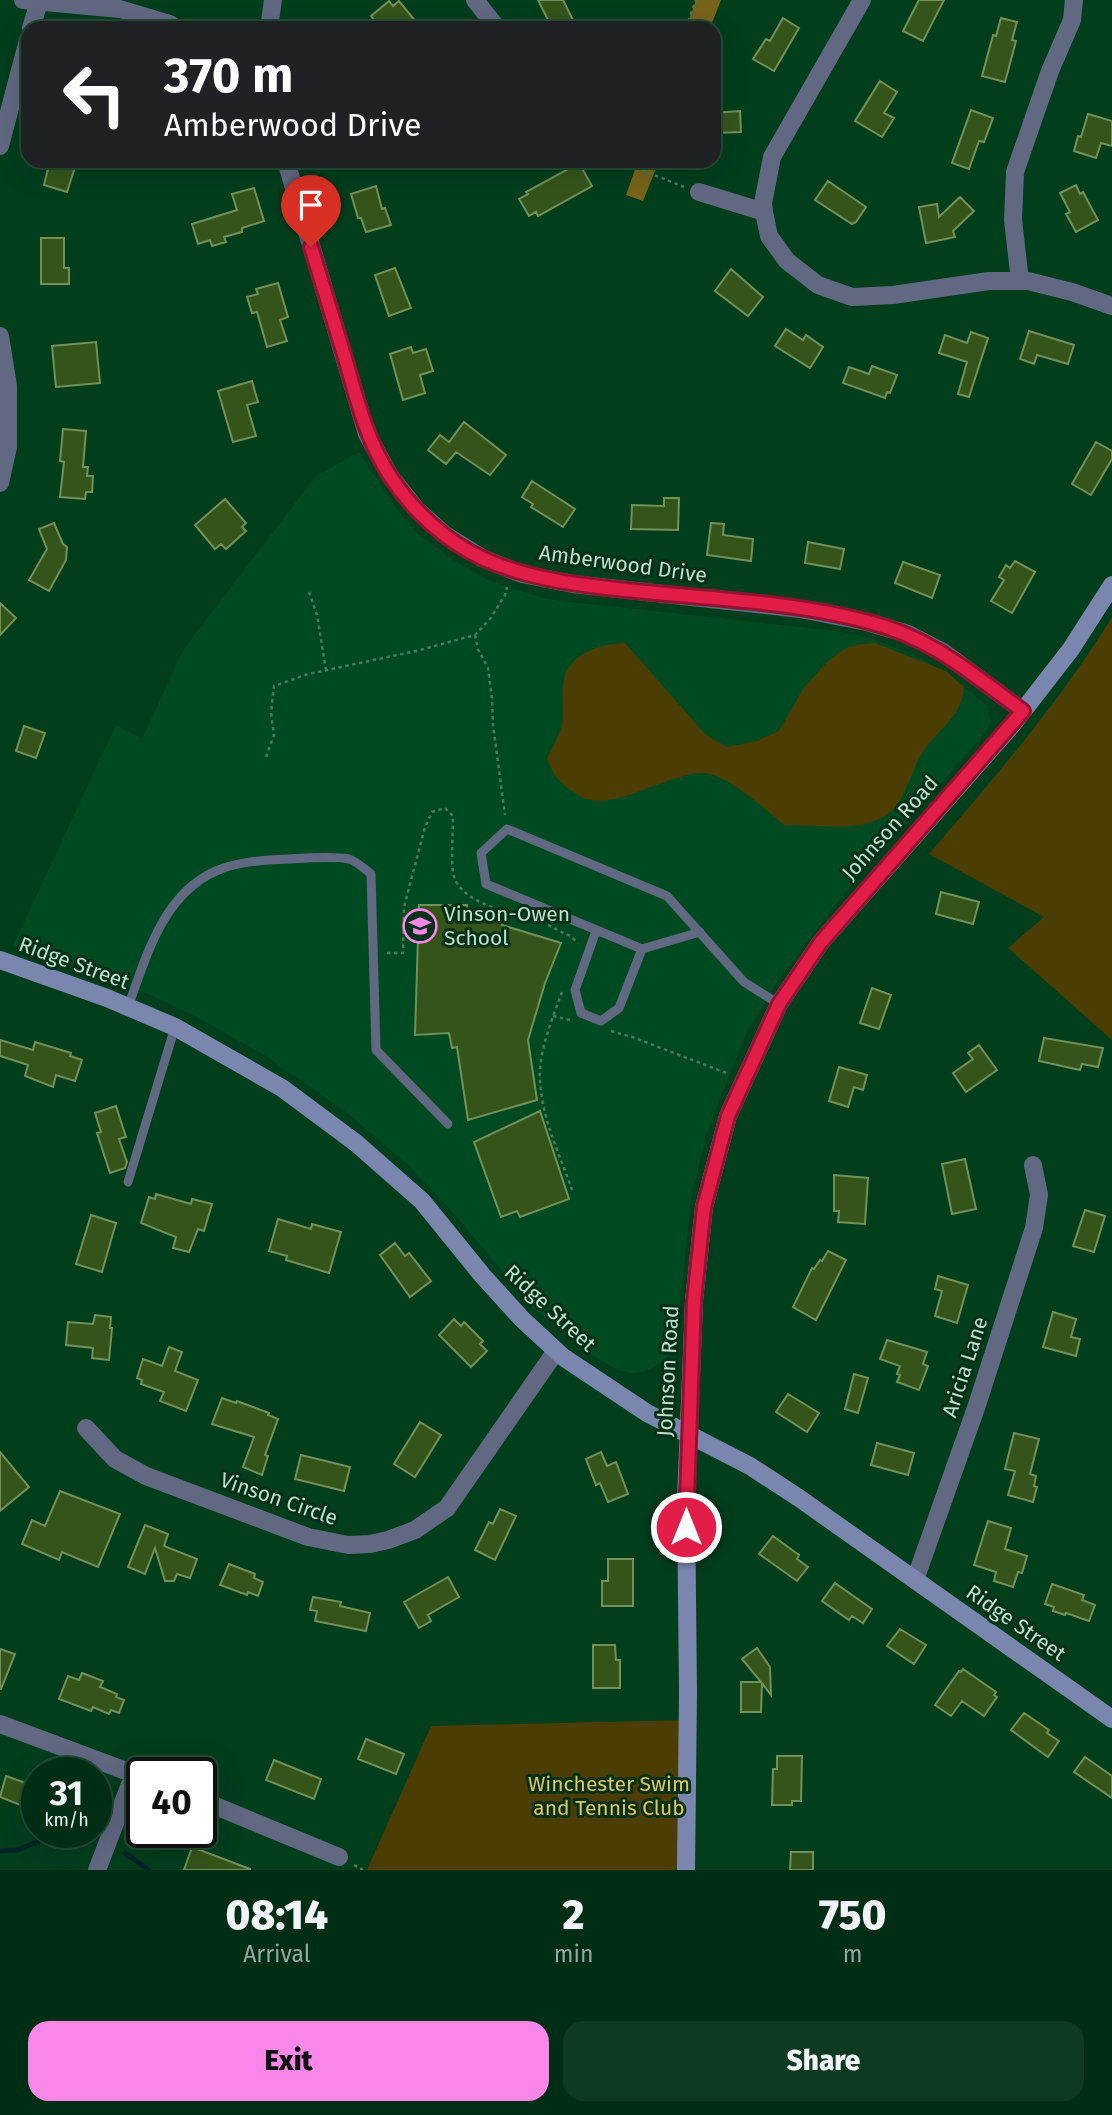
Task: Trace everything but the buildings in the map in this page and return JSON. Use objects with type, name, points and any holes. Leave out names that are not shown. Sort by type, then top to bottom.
[{"type":"street","points":[[270,21],[273,0]]},
{"type":"street","points":[[475,0],[492,21]]},
{"type":"street","points":[[862,0],[772,157],[762,203],[769,236],[787,261],[818,285],[852,298],[989,281],[1028,281],[1112,306]]},
{"type":"street","points":[[1020,281],[1013,220],[1016,172],[1050,71],[1072,20],[1074,0]]},
{"type":"street","points":[[31,21],[31,1],[120,9],[160,21]]},
{"type":"street","points":[[0,146],[21,66]]},
{"type":"street","name":"Amberwood Drive","points":[[288,168],[367,434],[390,476],[417,510],[445,535],[482,558],[510,569],[573,584],[800,608],[908,634],[943,652],[1023,711]]},
{"type":"street","points":[[699,192],[764,212]]},
{"type":"street","points":[[0,336],[8,386],[8,447],[0,483]]},
{"type":"street","name":"Johnson Road","points":[[686,1870],[686,1500],[694,1301],[704,1207],[728,1116],[779,1004],[821,942],[1023,711],[1071,649],[1112,585]]},
{"type":"street","name":"Ridge Street","points":[[0,960],[128,1007],[174,1027],[282,1088],[356,1143],[422,1201],[522,1320],[556,1351],[648,1413],[750,1466],[1112,1719]]},
{"type":"street","name":"Aricia Lane","points":[[915,1580],[977,1405],[1034,1228],[1039,1195],[1033,1165]]},
{"type":"street","name":"Vinson Circle","points":[[86,1428],[115,1459],[146,1476],[308,1537],[348,1545],[370,1544],[415,1530],[447,1508],[556,1351]]},
{"type":"street","points":[[0,1724],[126,1771]]},
{"type":"street","points":[[97,1870],[126,1804]]},
{"type":"street","points":[[217,1807],[339,1857]]},
{"type":"lane","points":[[700,932],[642,949],[486,884],[481,853],[508,829],[667,897],[700,932],[744,982],[779,1004]]},
{"type":"lane","points":[[128,1007],[151,946],[168,912],[188,889],[215,871],[248,862],[301,858],[351,859],[371,874],[376,1050],[448,1124]]},
{"type":"lane","points":[[596,931],[575,990],[581,1013],[601,1021],[619,1008],[642,949]]},
{"type":"lane","points":[[128,1182],[174,1027]]},
{"type":"path","points":[[688,21],[696,0]]},
{"type":"path","points":[[638,168],[659,179],[699,192]]},
{"type":"path","points":[[265,757],[274,735],[271,713],[274,686],[307,674],[416,651],[475,635],[490,619],[505,596],[510,569]]},
{"type":"path","points":[[309,592],[317,615],[326,670]]},
{"type":"path","points":[[475,635],[478,649],[488,668],[495,746],[508,829]]},
{"type":"path","points":[[373,954],[404,953],[404,907],[425,827],[432,812],[445,808],[453,816],[453,875],[465,894],[491,906],[538,921],[570,936],[579,945]]},
{"type":"path","points":[[564,984],[547,1035],[540,1069],[543,1105],[573,1194]]},
{"type":"path","points":[[553,1016],[580,1023]]},
{"type":"path","points":[[606,1030],[745,1079]]},
{"type":"shaded area","points":[[696,0],[721,0],[713,21],[688,21]]},
{"type":"shaded area","points":[[636,168],[656,168],[643,201],[626,195]]},
{"type":"shaded area","name":"Vinson-Owen School","points":[[359,452],[396,508],[419,535],[486,579],[553,600],[836,631],[869,638],[910,653],[945,672],[988,706],[991,723],[986,732],[834,906],[775,985],[745,1036],[706,1134],[691,1200],[676,1341],[663,1362],[644,1372],[617,1370],[581,1348],[556,1328],[532,1307],[456,1216],[406,1163],[346,1112],[266,1056],[193,1015],[144,992],[13,946],[116,725],[142,739],[183,650],[315,477]]},
{"type":"green space","points":[[1112,617],[1112,1040],[1008,948],[1044,917],[929,854],[1048,710]]},
{"type":"green space","points":[[625,643],[705,734],[727,747],[756,741],[779,731],[803,689],[828,661],[846,648],[860,644],[875,643],[946,671],[964,687],[955,714],[925,749],[896,806],[873,821],[844,826],[784,825],[734,785],[702,773],[613,799],[586,799],[559,781],[547,758],[561,728],[563,684],[577,658],[604,646]]},
{"type":"green space","name":"Winchester Swim and Tennis Club","points":[[688,1720],[687,1870],[367,1870],[431,1726]]},
{"type":"waterway","points":[[0,1851],[22,1848]]},
{"type":"waterway","points":[[125,1853],[149,1870]]},
{"type":"place","name":"Vinson-Owen School","points":[[420,926]]},
{"type":"route","points":[[311,247],[367,434],[390,476],[417,510],[445,535],[482,558],[522,573],[573,584],[800,608],[908,634],[943,652],[1023,711],[821,942],[779,1004],[728,1116],[704,1207],[694,1301],[686,1527]]}]
